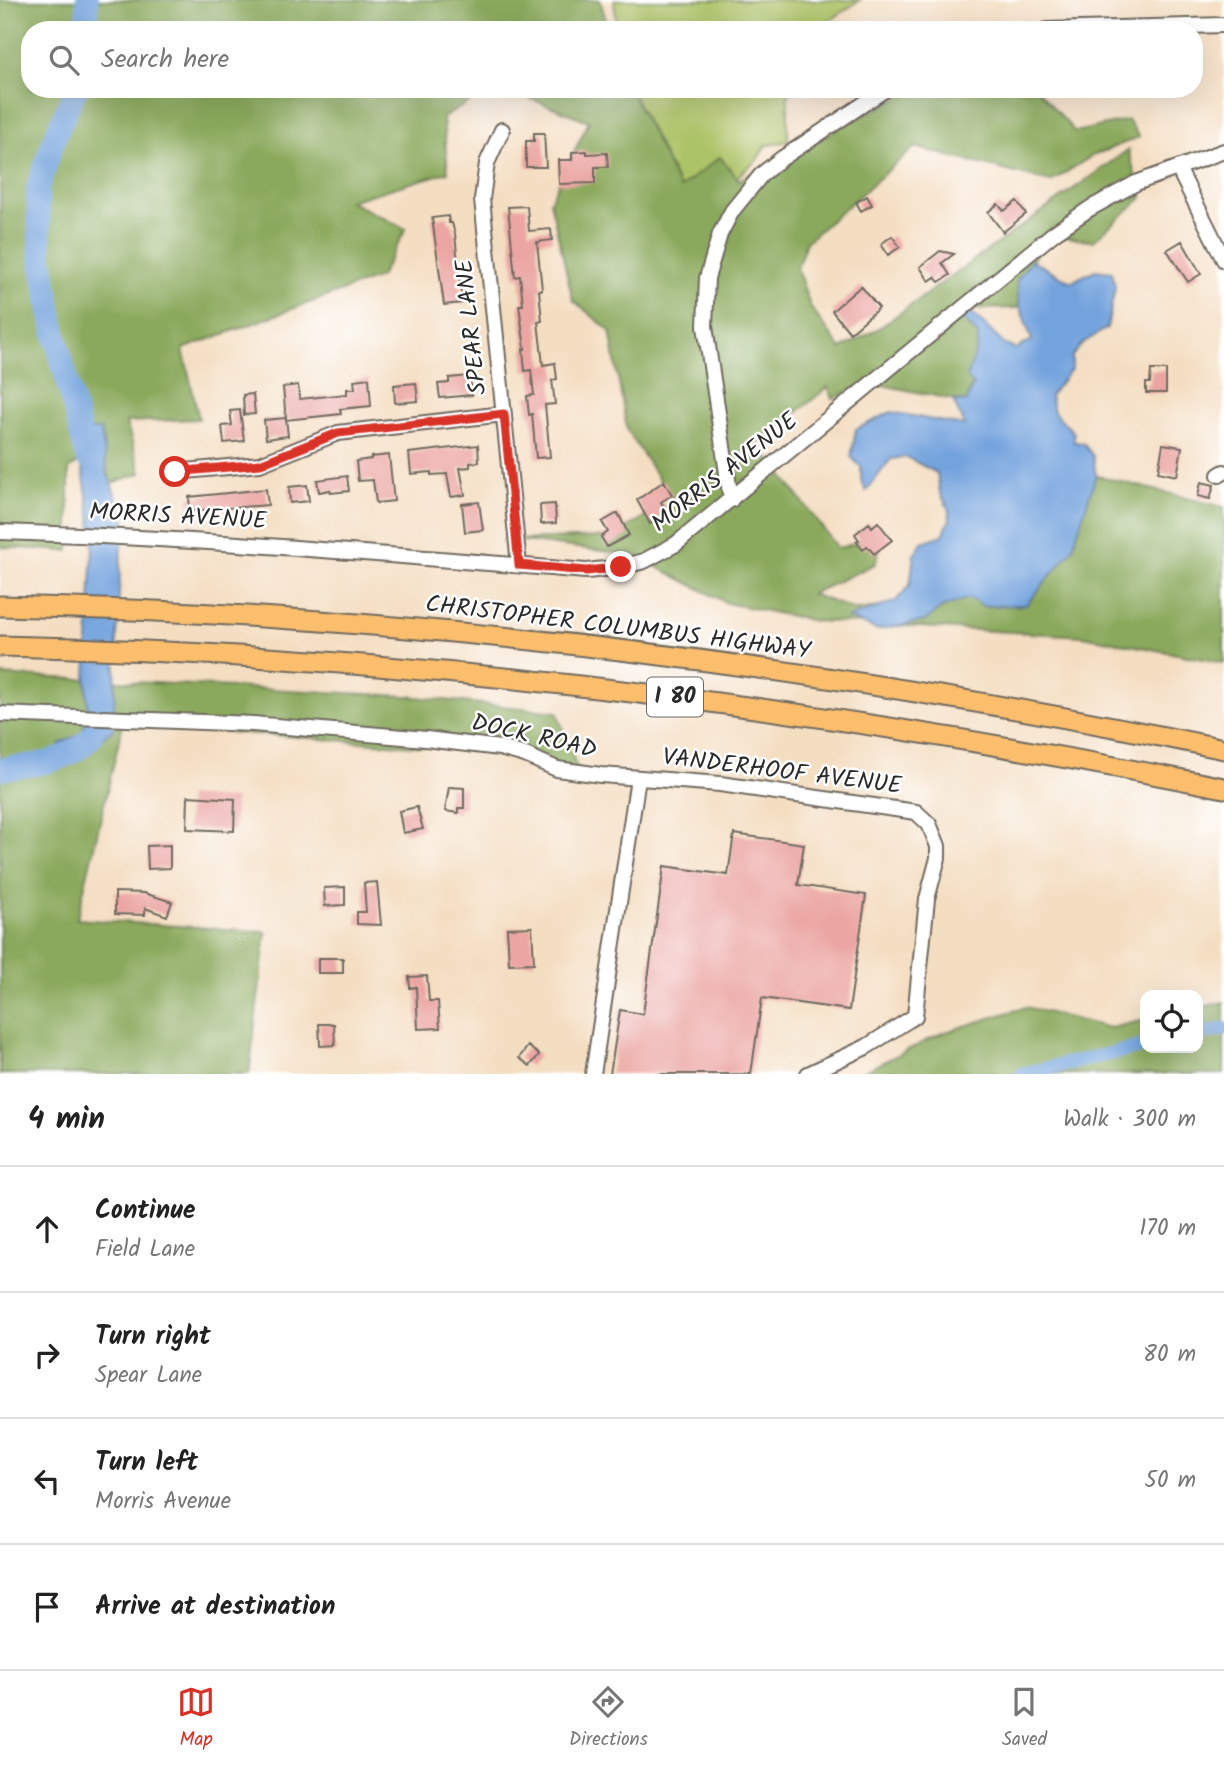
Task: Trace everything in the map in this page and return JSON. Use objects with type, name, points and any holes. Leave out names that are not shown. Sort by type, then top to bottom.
[{"type":"highway","name":"CHRISTOPHER COLUMBUS HIGHWAY","points":[[0,606],[315,621],[581,645],[723,663],[1044,713],[1224,748]]},
{"type":"highway","name":"I 80","points":[[0,646],[313,660],[632,692],[882,726],[1224,788]]},
{"type":"street","points":[[1203,26],[1224,25]]},
{"type":"street","points":[[731,500],[705,326],[707,278],[720,234],[732,211],[762,174],[872,98]]},
{"type":"street","name":"SPEAR LANE","points":[[502,130],[487,163],[482,199],[519,565]]},
{"type":"street","name":"MORRIS AVENUE","points":[[0,533],[127,536],[359,551],[587,571],[644,561],[676,544],[731,500],[1054,233],[1136,183],[1224,151]]},
{"type":"street","points":[[1178,167],[1224,260]]},
{"type":"street","points":[[175,472],[260,464],[338,433],[504,414]]},
{"type":"street","name":"DOCK ROAD","points":[[0,714],[261,725],[426,739],[499,748],[525,755],[557,769],[638,778]]},
{"type":"street","points":[[593,1074],[638,778]]},
{"type":"street","name":"VANDERHOOF AVENUE","points":[[638,778],[720,783],[916,812],[929,824],[935,835],[938,858],[927,899],[915,1016],[879,1039],[808,1074]]},
{"type":"green space","points":[[0,0],[600,0],[606,21],[21,21],[21,98],[475,98],[443,118],[448,172],[349,201],[406,229],[380,277],[183,349],[199,419],[126,422],[141,473],[106,485],[94,452],[69,469],[69,551],[0,547]]},
{"type":"green space","points":[[614,0],[860,0],[829,21],[616,21]]},
{"type":"green space","points":[[529,98],[635,98],[680,188],[720,157],[739,180],[898,98],[1045,98],[1075,132],[1128,120],[1139,137],[1092,156],[1051,182],[915,147],[806,242],[797,268],[811,308],[841,349],[879,328],[1128,150],[1142,198],[1093,241],[1050,235],[1018,280],[1018,308],[968,309],[962,318],[978,335],[978,344],[975,369],[966,402],[867,382],[833,399],[828,387],[758,444],[838,548],[884,535],[875,564],[811,594],[855,610],[907,604],[1074,470],[1224,507],[1224,663],[1083,636],[815,621],[727,603],[634,555],[515,540],[610,537],[673,501],[627,430],[610,331],[573,300],[550,201],[589,121]]},
{"type":"green space","points":[[635,98],[788,98],[788,141],[765,146],[757,160],[731,182],[680,188]]},
{"type":"green space","points":[[0,675],[406,696],[557,712],[578,771],[507,753],[123,724],[77,919],[266,932],[249,1074],[0,1074]]},
{"type":"green space","points":[[1224,1002],[1224,1074],[859,1074],[942,1033],[1026,1007],[1110,1028],[1140,1021],[1140,1053],[1203,1053],[1203,1007]]},
{"type":"water","points":[[1031,260],[1071,282],[1095,270],[1112,272],[1115,287],[1107,328],[1083,343],[1072,356],[1072,368],[1050,396],[1054,412],[1074,433],[1074,442],[1083,443],[1093,456],[1096,475],[1072,550],[1026,605],[983,606],[969,598],[941,608],[925,621],[877,630],[848,618],[896,601],[910,585],[914,555],[922,542],[943,535],[950,519],[948,507],[940,493],[937,473],[906,457],[891,459],[866,491],[861,480],[861,467],[851,457],[856,429],[891,412],[965,426],[953,401],[966,402],[973,385],[967,378],[978,344],[978,335],[962,318],[968,309],[1004,344],[1016,349],[1032,340],[1019,304],[1017,280]]},
{"type":"water","points":[[76,430],[101,430],[107,472],[125,521],[121,548],[113,730],[68,758],[59,744],[83,733],[88,708],[86,679],[93,545]]},
{"type":"building","points":[[534,133],[544,133],[546,167],[526,167],[526,141],[534,141]]},
{"type":"building","points":[[587,151],[587,154],[607,153],[608,167],[595,167],[595,183],[559,184],[558,160],[572,160],[572,152]]},
{"type":"building","points":[[867,196],[872,205],[861,211],[856,202]]},
{"type":"building","points":[[1017,201],[1026,214],[1003,232],[988,212],[998,204],[1004,211]]},
{"type":"building","points":[[527,206],[529,231],[551,229],[552,240],[537,242],[542,290],[539,290],[542,321],[538,322],[543,365],[555,363],[557,379],[552,380],[555,404],[545,405],[550,457],[536,458],[532,414],[529,415],[527,396],[534,395],[531,370],[525,371],[519,305],[523,305],[520,276],[515,277],[508,207]]},
{"type":"building","points":[[448,216],[455,234],[462,303],[444,305],[432,218]]},
{"type":"building","points":[[892,236],[900,247],[888,255],[881,244]]},
{"type":"building","points":[[1182,241],[1201,274],[1188,282],[1167,250]]},
{"type":"building","points":[[940,251],[954,254],[942,263],[950,275],[939,282],[935,277],[929,281],[920,267]]},
{"type":"building","points":[[861,286],[879,308],[850,333],[832,311]]},
{"type":"building","points":[[1151,370],[1166,370],[1166,393],[1146,393],[1146,383],[1150,383]]},
{"type":"building","points":[[470,376],[472,395],[440,398],[438,384],[449,383],[449,378]]},
{"type":"building","points":[[369,378],[371,406],[340,409],[341,414],[286,420],[283,387],[298,385],[300,399],[347,394],[347,389],[355,389],[354,380]]},
{"type":"building","points":[[416,383],[418,401],[395,403],[394,385]]},
{"type":"building","points":[[253,394],[255,414],[244,415],[243,395]]},
{"type":"building","points":[[240,410],[244,441],[224,443],[222,426],[232,425],[230,411]]},
{"type":"building","points":[[286,418],[288,436],[266,439],[264,420]]},
{"type":"building","points":[[1163,444],[1182,447],[1177,476],[1158,472]]},
{"type":"building","points":[[478,445],[479,462],[460,468],[465,495],[451,497],[447,474],[411,474],[409,453]]},
{"type":"building","points":[[389,455],[394,501],[376,503],[373,480],[358,481],[356,461]]},
{"type":"building","points":[[347,476],[349,491],[319,492],[317,480]]},
{"type":"building","points":[[664,481],[672,495],[661,502],[668,513],[650,524],[637,500]]},
{"type":"building","points":[[1201,482],[1214,485],[1210,499],[1198,496]]},
{"type":"building","points":[[307,485],[309,501],[290,503],[289,487]]},
{"type":"building","points":[[266,489],[268,505],[190,511],[189,497]]},
{"type":"building","points":[[479,502],[483,530],[465,532],[462,504]]},
{"type":"building","points":[[555,504],[556,523],[541,524],[540,505]]},
{"type":"building","points":[[618,513],[629,535],[607,547],[601,537],[608,532],[602,522]]},
{"type":"building","points":[[878,522],[892,540],[874,554],[867,546],[863,550],[856,541],[859,540],[855,534],[869,523],[872,527]]},
{"type":"building","points":[[449,787],[464,788],[464,808],[458,808],[458,813],[445,811]]},
{"type":"building","points":[[188,796],[235,799],[234,831],[187,829]]},
{"type":"building","points":[[417,807],[423,829],[403,833],[399,811]]},
{"type":"building","points":[[734,834],[804,844],[798,885],[866,895],[849,1010],[762,998],[751,1074],[610,1074],[620,1010],[643,1014],[664,866],[728,875]]},
{"type":"building","points":[[170,845],[170,868],[148,869],[147,846]]},
{"type":"building","points":[[377,882],[381,925],[357,924],[357,912],[366,912],[364,883]]},
{"type":"building","points":[[345,887],[345,905],[325,906],[324,888]]},
{"type":"building","points":[[115,892],[144,893],[172,902],[167,916],[145,908],[145,915],[115,914]]},
{"type":"building","points":[[532,927],[534,963],[509,964],[507,928]]},
{"type":"building","points":[[318,958],[343,958],[343,973],[318,973]]},
{"type":"building","points":[[427,976],[429,1001],[438,1001],[440,1028],[418,1029],[416,987],[410,988],[409,977]]},
{"type":"building","points":[[319,1024],[334,1024],[335,1045],[320,1046]]},
{"type":"building","points":[[528,1046],[539,1055],[530,1066],[519,1058]]},
{"type":"waterway","points":[[87,0],[88,21]]},
{"type":"waterway","points":[[72,98],[55,136],[37,190],[41,258],[55,334],[87,458]]},
{"type":"waterway","points":[[0,769],[61,758],[72,753],[91,737]]},
{"type":"waterway","points":[[1203,1034],[1224,1029]]},
{"type":"waterway","points":[[1022,1074],[1140,1047]]},
{"type":"route","points":[[175,472],[260,464],[338,433],[504,414],[519,565],[587,571],[621,567]]}]
